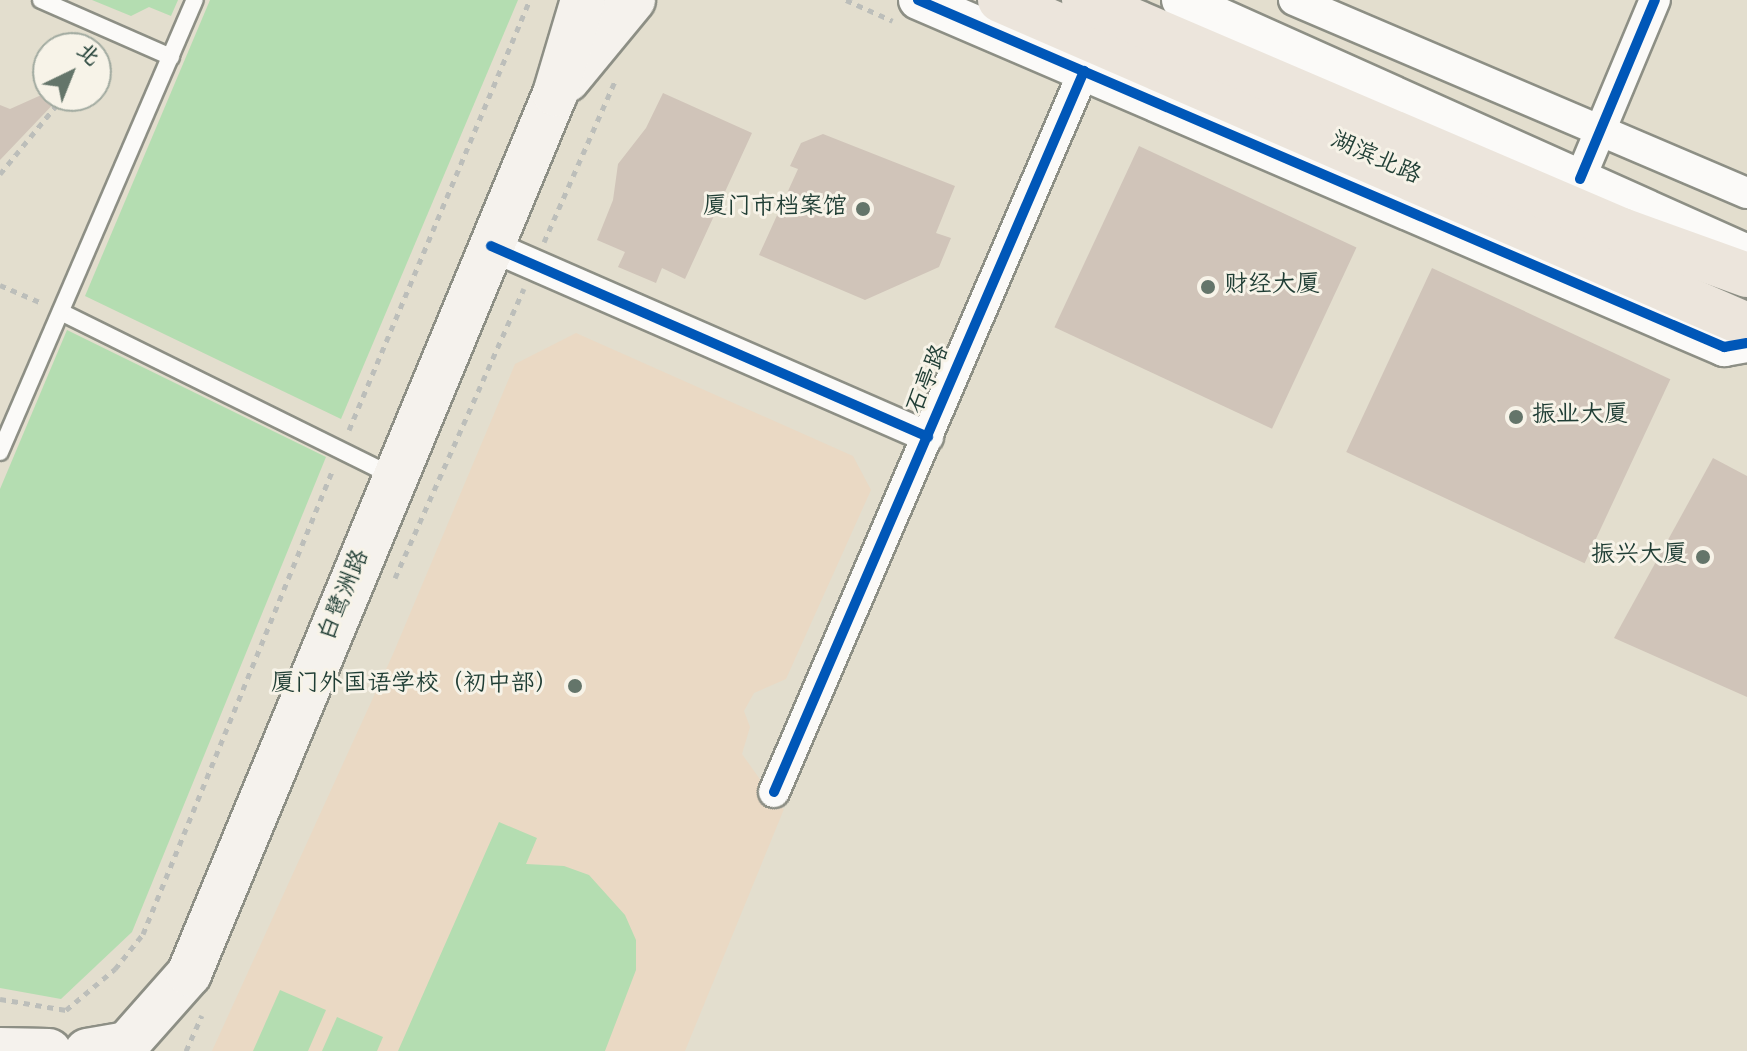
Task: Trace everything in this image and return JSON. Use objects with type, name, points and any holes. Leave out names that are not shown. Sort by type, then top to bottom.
[{"type":"main road","name":"白鹭洲路","points":[[87,1051],[127,1044],[189,974],[555,94],[583,0]]},
{"type":"main road","name":"白鹭洲路","points":[[555,94],[633,0]]},
{"type":"main road","name":"湖滨北路","points":[[1000,0],[1747,325]]},
{"type":"main road","name":"湖滨北路","points":[[1084,0],[1622,230],[1747,275]]},
{"type":"main road","points":[[0,1050],[49,1051]]},
{"type":"street","points":[[918,0],[1724,347],[1747,343]]},
{"type":"street","points":[[1181,0],[1747,254]]},
{"type":"street","points":[[1294,0],[1747,193]]},
{"type":"street","points":[[1580,179],[1655,0]]},
{"type":"street","name":"石亭路","points":[[774,792],[1084,71]]},
{"type":"street","points":[[491,246],[928,437]]},
{"type":"lane","points":[[41,0],[171,57]]},
{"type":"lane","points":[[0,452],[195,0]]},
{"type":"lane","points":[[61,312],[395,477]]},
{"type":"path","points":[[0,999],[66,1010],[115,969],[143,934],[530,0]]},
{"type":"path","points":[[392,585],[618,76]]},
{"type":"path","points":[[0,174],[51,112]]},
{"type":"path","points":[[0,285],[61,312]]},
{"type":"path","points":[[186,1051],[205,1007]]},
{"type":"shaded area","name":"厦门外国语学校（初中部）","points":[[576,333],[853,456],[871,490],[786,679],[754,693],[744,711],[750,727],[742,754],[764,785],[759,798],[784,809],[685,1051],[212,1051],[393,654],[515,364]]},
{"type":"green space","points":[[92,0],[178,0],[171,16],[149,7],[131,16]]},
{"type":"green space","points":[[210,0],[518,0],[341,419],[85,296]]},
{"type":"green space","points":[[67,330],[326,457],[132,932],[61,999],[0,988],[0,489]]},
{"type":"green space","points":[[499,822],[537,838],[526,864],[564,866],[589,875],[625,915],[636,940],[636,970],[605,1051],[398,1051]]},
{"type":"green space","points":[[280,990],[326,1010],[308,1051],[253,1051]]},
{"type":"green space","points":[[337,1017],[383,1037],[377,1051],[322,1051]]},
{"type":"building","points":[[663,93],[752,133],[685,279],[662,268],[656,283],[618,267],[625,252],[597,240],[613,200],[618,164],[646,128]]},
{"type":"building","points":[[32,99],[32,112],[46,112],[0,160],[0,105],[10,109]]},
{"type":"building","name":"厦门市档案馆","points":[[823,134],[955,186],[936,233],[951,238],[939,267],[865,300],[759,255],[798,169],[790,166],[801,143]]},
{"type":"building","name":"财经大厦","points":[[1139,146],[1357,247],[1272,429],[1054,327]]},
{"type":"building","name":"振业大厦","points":[[1432,268],[1670,379],[1585,563],[1346,452]]},
{"type":"building","name":"振兴大厦","points":[[1713,458],[1747,476],[1747,697],[1614,638]]},
{"type":"cycle path","points":[[918,0],[1724,347],[1747,343]]},
{"type":"cycle path","points":[[1580,179],[1655,0]]},
{"type":"cycle path","points":[[774,792],[1084,71]]},
{"type":"cycle path","points":[[491,246],[928,437]]},
{"type":"place","name":"厦门市档案馆","points":[[863,209]]},
{"type":"place","name":"财经大厦","points":[[1208,287]]},
{"type":"place","name":"振业大厦","points":[[1516,417]]},
{"type":"place","name":"振兴大厦","points":[[1703,557]]},
{"type":"place","name":"厦门外国语学校（初中部）","points":[[575,686]]}]
